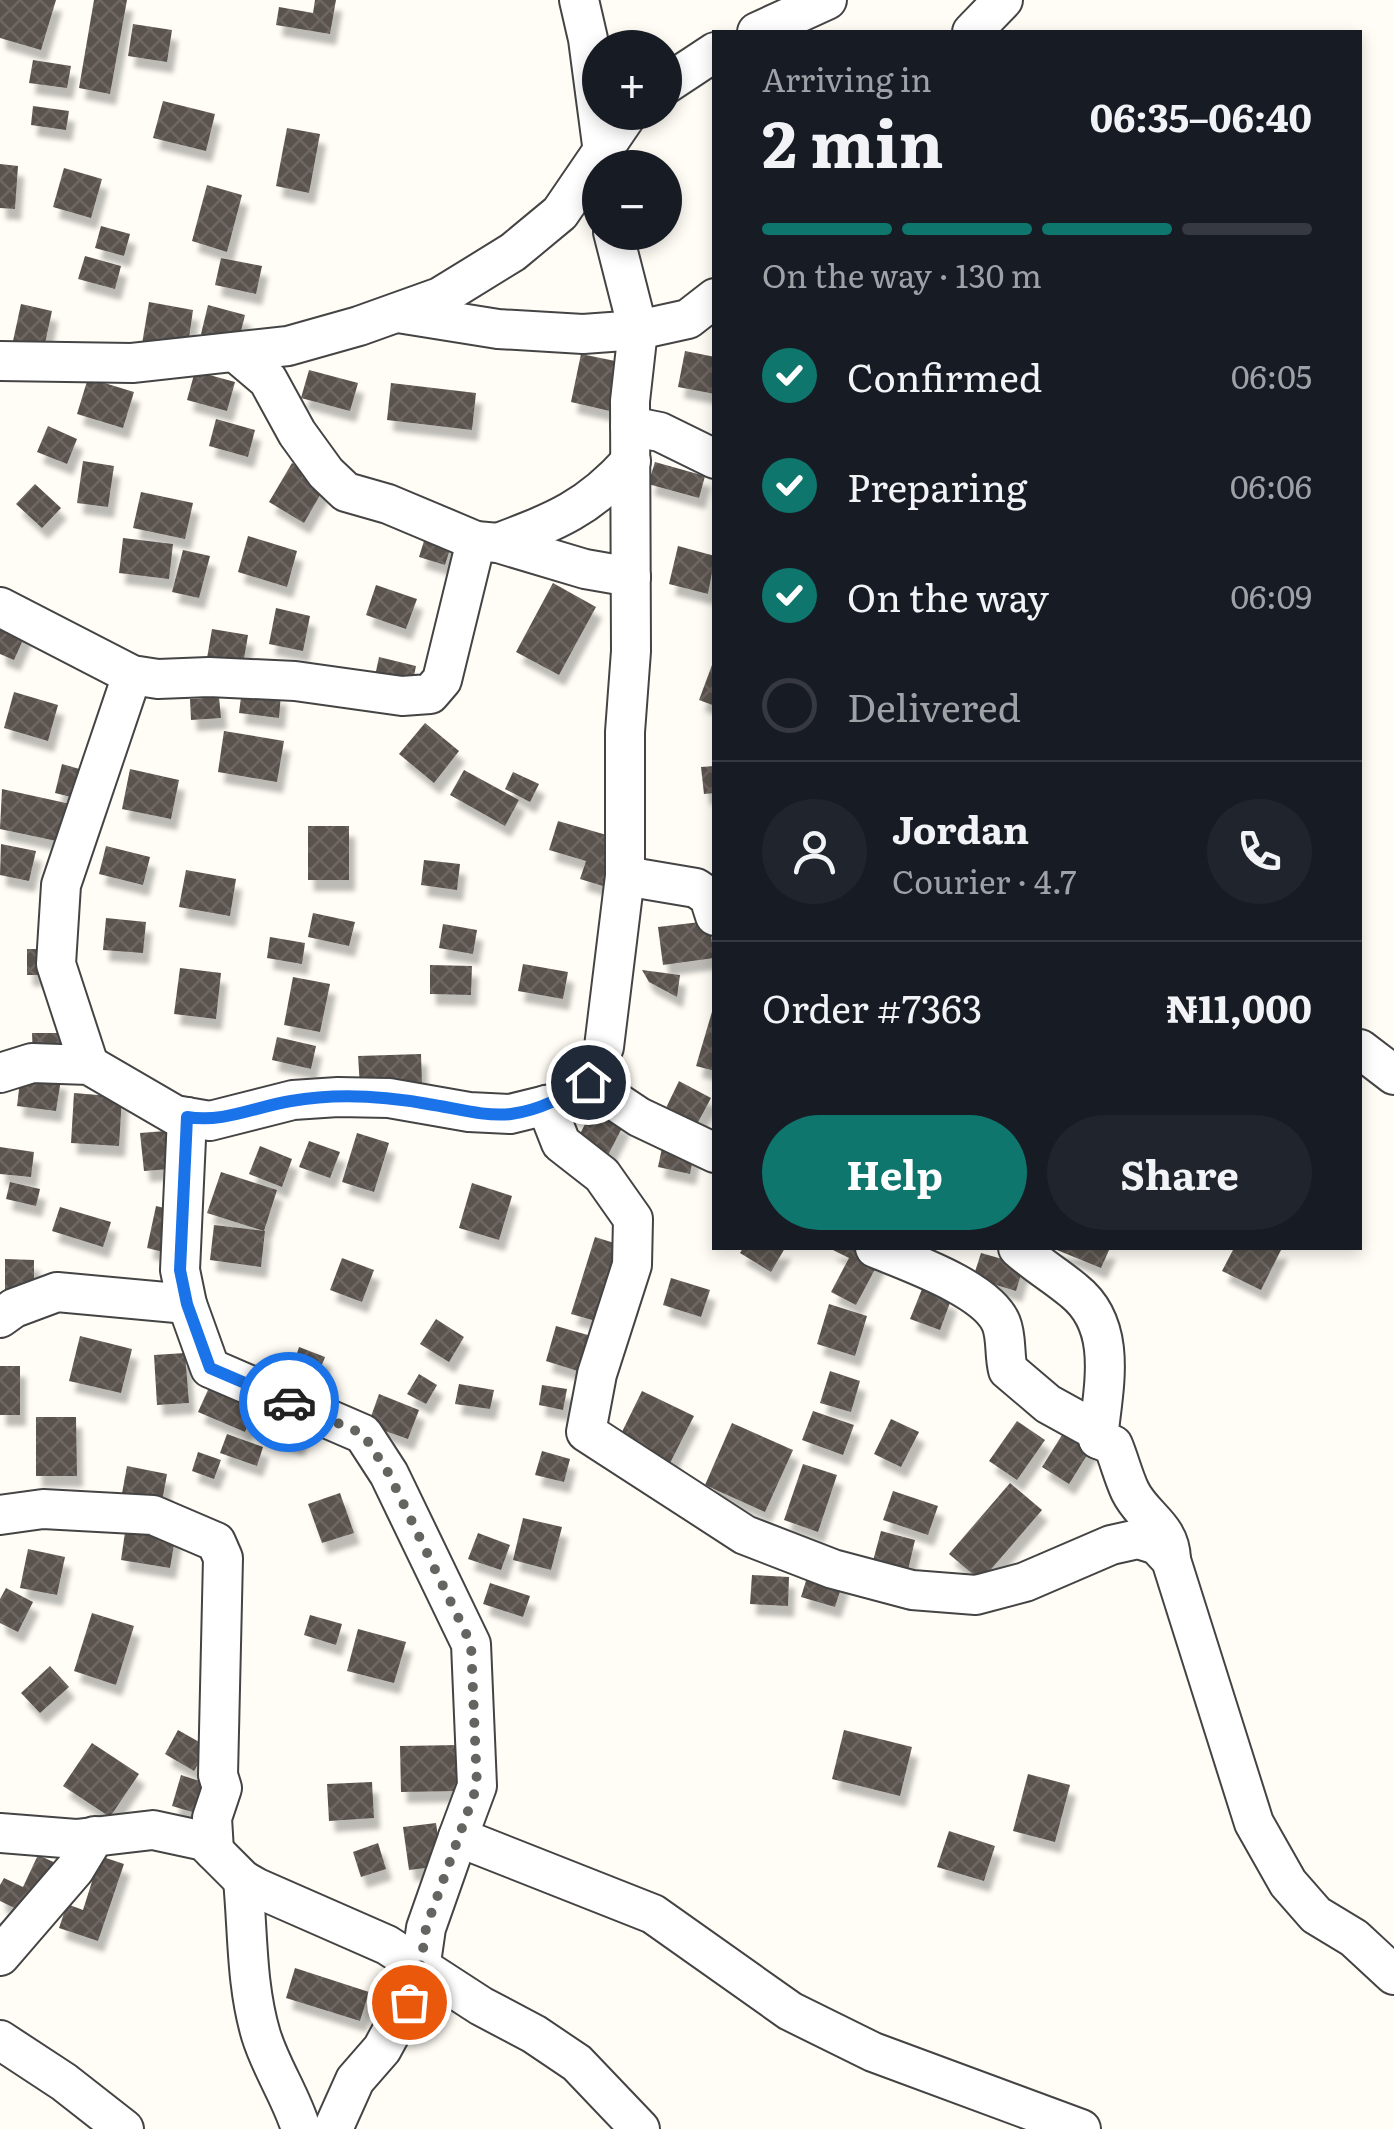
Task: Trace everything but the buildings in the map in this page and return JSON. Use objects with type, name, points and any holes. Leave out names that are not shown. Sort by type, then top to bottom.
[{"type":"street","points":[[578,0],[588,39],[603,150]]},
{"type":"street","points":[[760,30],[827,0]]},
{"type":"street","points":[[974,30],[1004,0]]},
{"type":"street","points":[[682,74],[712,54]]},
{"type":"street","points":[[0,361],[132,363],[288,346],[440,297],[513,252],[560,213],[582,186]]},
{"type":"street","points":[[0,1073],[32,1062],[90,1065],[150,1102],[187,1117],[210,1121],[293,1100],[338,1096],[388,1098],[469,1112],[510,1114],[554,1104],[588,1082],[604,1047],[625,876],[625,732],[631,651],[630,443],[638,330],[618,250]]},
{"type":"street","points":[[396,313],[498,329],[583,334],[638,330],[688,319],[712,300]]},
{"type":"street","points":[[235,352],[268,380],[297,434],[326,473],[346,492],[487,542],[630,577]]},
{"type":"street","points":[[487,542],[545,525],[592,500],[630,443],[660,432],[712,458]]},
{"type":"street","points":[[0,606],[132,675],[295,682],[402,696],[430,694],[442,680],[487,542]]},
{"type":"street","points":[[90,1065],[56,964],[62,885],[132,675]]},
{"type":"street","points":[[625,876],[696,888],[708,896],[712,907]]},
{"type":"street","points":[[1362,1051],[1394,1075]]},
{"type":"street","points":[[588,1082],[639,1117],[712,1153]]},
{"type":"street","points":[[546,1105],[561,1143],[602,1175],[633,1219],[632,1265],[597,1374],[586,1432],[745,1534],[833,1569],[912,1590],[976,1595],[1025,1582],[1076,1558],[1138,1539],[1157,1545],[1171,1560]]},
{"type":"street","points":[[187,1117],[180,1270],[187,1304],[210,1368],[363,1434],[389,1474],[471,1644],[477,1786],[426,1928],[418,1984],[400,2022],[355,2080],[333,2129]]},
{"type":"street","points":[[887,1250],[940,1259],[993,1307],[1003,1327],[1008,1370],[1048,1404],[1097,1431],[1098,1439]]},
{"type":"street","points":[[1020,1250],[1091,1306],[1101,1326],[1106,1362],[1098,1439]]},
{"type":"street","points":[[0,1318],[14,1308],[57,1292],[187,1304]]},
{"type":"street","points":[[1098,1439],[1112,1444],[1130,1491],[1164,1530],[1171,1546],[1171,1560],[1254,1823],[1288,1883],[1316,1915],[1354,1938],[1394,1975]]},
{"type":"street","points":[[0,1515],[43,1509],[153,1515],[216,1542],[222,1558],[218,1775],[222,1788],[212,1818],[214,1851]]},
{"type":"street","points":[[0,1833],[76,1839],[153,1830],[204,1841],[244,1880],[388,1945],[577,2063],[640,2129]]},
{"type":"street","points":[[0,1956],[76,1870],[96,1836]]},
{"type":"street","points":[[458,1837],[653,1914],[790,2011],[873,2052],[1080,2129]]},
{"type":"street","points":[[244,1880],[248,1971],[262,2037],[301,2129]]},
{"type":"street","points":[[0,2040],[64,2082],[124,2129]]},
{"type":"way so far","points":[[289,1402],[363,1434],[389,1474],[471,1644],[477,1786],[426,1928],[418,1984],[409,2002]]},
{"type":"route","points":[[289,1402],[210,1368],[187,1304],[180,1270],[187,1117],[210,1121],[293,1100],[338,1096],[388,1098],[469,1112],[510,1114],[554,1104],[588,1082]]}]
